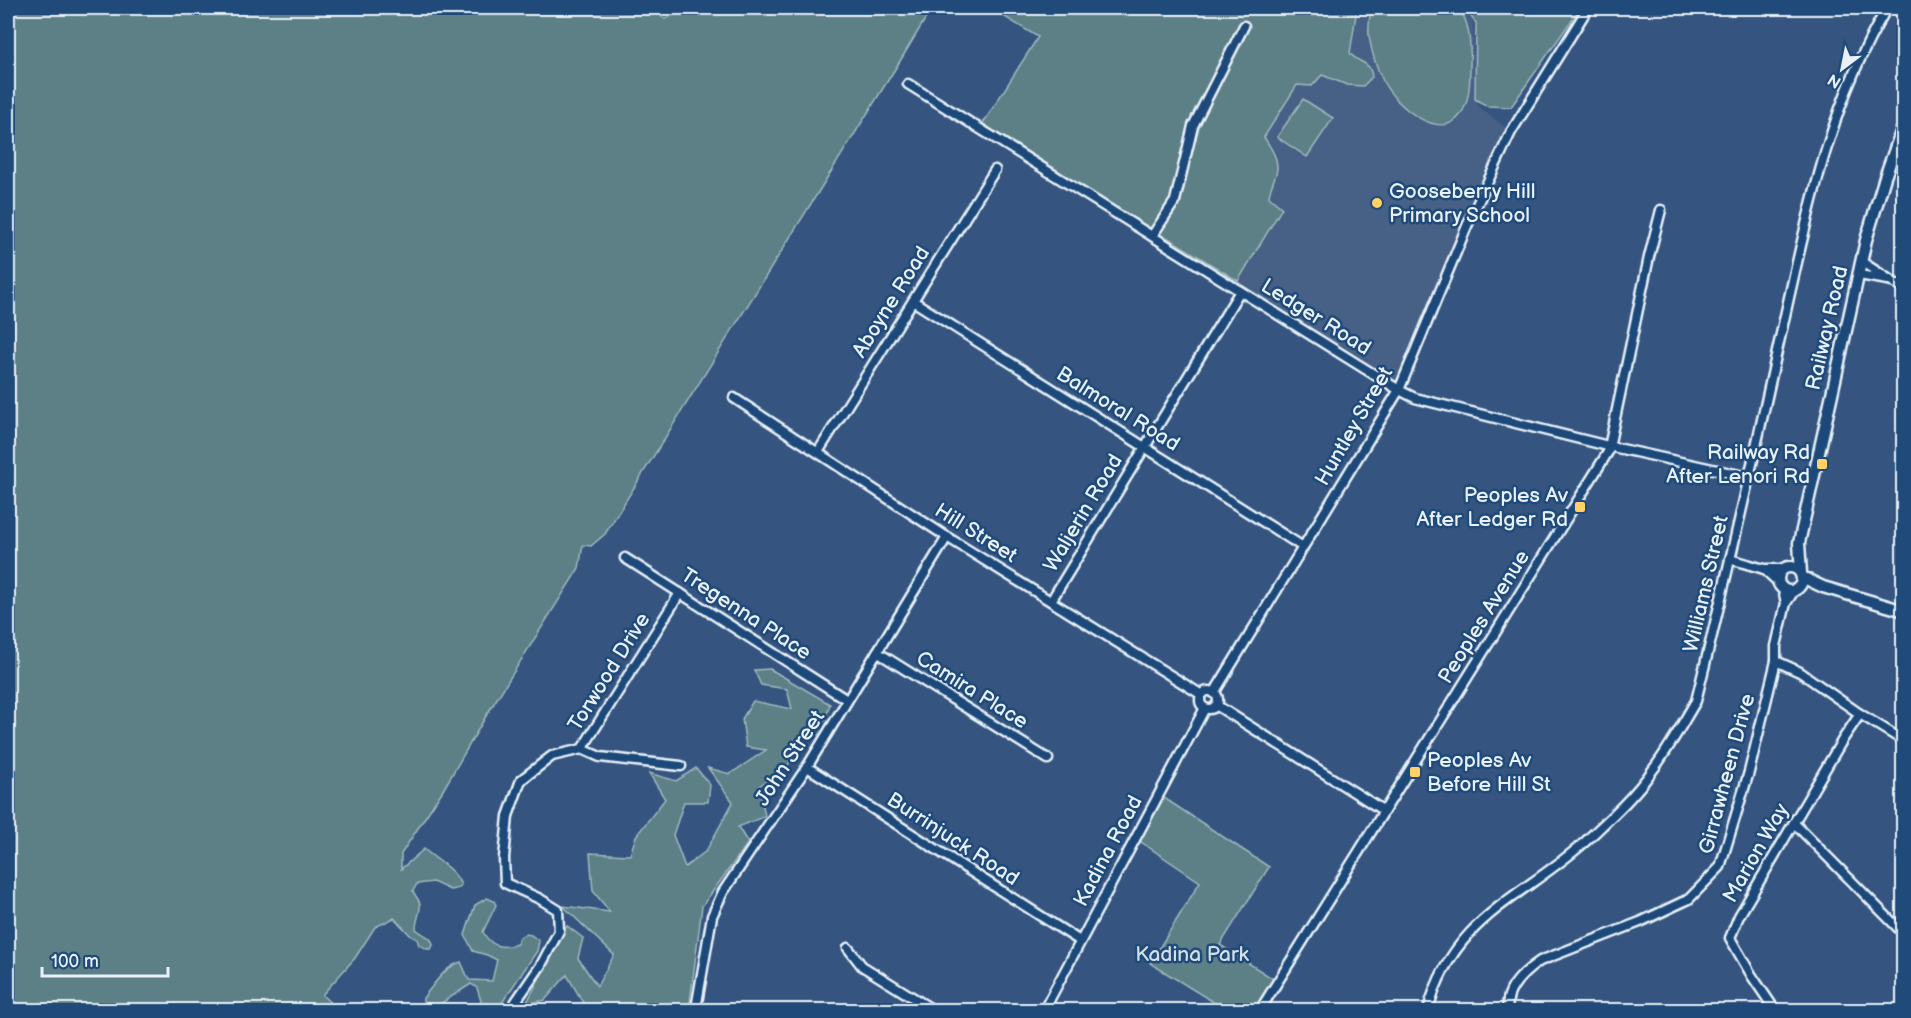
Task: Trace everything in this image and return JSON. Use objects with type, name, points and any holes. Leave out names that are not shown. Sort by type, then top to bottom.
[{"type":"street","name":"Huntley Street","points":[[1214,693],[1399,390],[1467,226],[1511,132],[1588,8]]},
{"type":"street","name":"Williams Street","points":[[1428,1011],[1438,978],[1468,933],[1488,915],[1587,840],[1628,800],[1653,771],[1696,701],[1819,171],[1856,66],[1887,8]]},
{"type":"street","points":[[1152,236],[1175,201],[1193,126],[1244,26]]},
{"type":"street","name":"Ledger Road","points":[[908,84],[1414,398],[1608,446],[1749,477]]},
{"type":"street","name":"Railway Road","points":[[1801,575],[1800,543],[1866,240],[1904,124]]},
{"type":"street","name":"Aboyne Road","points":[[818,452],[994,170]]},
{"type":"street","name":"Peoples Avenue","points":[[1260,1011],[1608,452],[1661,210]]},
{"type":"street","points":[[1862,262],[1904,289]]},
{"type":"street","points":[[1859,275],[1888,280]]},
{"type":"street","name":"Waljerin Road","points":[[1051,601],[1240,291]]},
{"type":"street","name":"Balmoral Road","points":[[913,301],[1303,547]]},
{"type":"street","name":"Hill Street","points":[[734,398],[947,537],[1202,695]]},
{"type":"street","name":"John Street","points":[[697,1011],[712,916],[723,892],[807,767],[947,537]]},
{"type":"street","name":"Railway Road","points":[[1786,568],[1800,543]]},
{"type":"street","name":"Tregenna Place","points":[[625,558],[848,700]]},
{"type":"street","points":[[1730,559],[1764,569],[1797,568],[1801,575],[1801,585],[1795,590]]},
{"type":"street","points":[[1780,585],[1778,576],[1786,568]]},
{"type":"street","points":[[1764,569],[1787,591],[1823,587]]},
{"type":"street","points":[[1801,575],[1823,587],[1904,610]]},
{"type":"street","name":"Girrawheen Drive","points":[[1780,585],[1786,603]]},
{"type":"street","name":"Girrawheen Drive","points":[[1508,1011],[1507,1005],[1517,981],[1528,969],[1540,961],[1689,900],[1720,867],[1749,772],[1776,661],[1776,646],[1786,603],[1795,590]]},
{"type":"street","name":"Torwood Drive","points":[[510,1011],[541,965],[559,931],[558,910],[505,883],[504,858],[508,816],[520,780],[552,756],[582,749],[680,593]]},
{"type":"street","name":"Camira Place","points":[[877,652],[1048,759]]},
{"type":"street","points":[[1776,661],[1800,672],[1860,714],[1904,741]]},
{"type":"street","points":[[1208,692],[1214,693],[1218,699],[1216,705],[1211,709],[1205,708],[1200,702],[1202,695],[1208,692]]},
{"type":"street","points":[[1216,705],[1384,811]]},
{"type":"street","name":"Kadina Road","points":[[1044,1011],[1205,708]]},
{"type":"street","name":"Marion Way","points":[[1774,1011],[1730,938],[1739,916],[1860,714]]},
{"type":"street","points":[[582,749],[600,758],[681,766]]},
{"type":"street","name":"Burrinjuck Road","points":[[807,767],[1080,941]]},
{"type":"street","points":[[1794,823],[1904,934]]},
{"type":"street","points":[[849,948],[862,966],[933,1011]]},
{"type":"shaded area","name":"Gooseberry Hill Primary School","points":[[1347,8],[1463,8],[1473,21],[1477,105],[1511,132],[1399,390],[1236,288],[1282,208],[1269,197],[1277,169],[1275,154],[1264,137]]},
{"type":"green space","points":[[8,8],[653,8],[665,19],[676,14],[680,8],[932,8],[605,534],[591,546],[583,545],[579,568],[486,716],[443,790],[401,854],[401,869],[424,849],[450,869],[461,885],[459,888],[450,890],[433,882],[417,884],[413,891],[420,904],[416,929],[431,940],[433,945],[431,949],[419,945],[417,939],[411,936],[394,918],[375,927],[355,958],[322,995],[338,1010],[8,1010]]},
{"type":"green space","points":[[990,8],[1357,8],[1350,53],[1369,67],[1372,77],[1363,86],[1347,85],[1322,75],[1312,86],[1297,85],[1264,137],[1273,152],[1277,165],[1269,197],[1282,208],[1238,281],[1167,237],[1164,243],[980,128],[1038,37]]},
{"type":"green space","points":[[1371,8],[1459,8],[1466,21],[1469,35],[1470,84],[1464,109],[1452,122],[1442,125],[1419,118],[1390,92],[1379,72],[1371,47],[1369,21]]},
{"type":"green space","points":[[1464,8],[1580,8],[1511,107],[1487,106],[1475,99],[1476,23]]},
{"type":"green space","points":[[1303,99],[1333,118],[1307,157],[1277,137]]},
{"type":"green space","points":[[770,669],[830,704],[825,720],[803,740],[787,767],[759,786],[765,816],[738,827],[748,843],[702,906],[689,1010],[580,1010],[584,1004],[567,975],[545,1000],[526,1004],[567,926],[583,938],[578,958],[597,986],[614,955],[563,906],[610,912],[593,891],[590,853],[630,855],[636,836],[665,799],[649,773],[676,781],[696,768],[710,785],[708,802],[684,802],[673,835],[685,867],[706,851],[733,802],[708,768],[730,774],[766,750],[746,747],[742,719],[753,701],[792,709],[787,689],[761,685],[754,670]]},
{"type":"green space","name":"Kadina Park","points":[[1158,794],[1269,867],[1220,945],[1278,982],[1260,1010],[1226,1010],[1150,963],[1200,882],[1135,838]]},
{"type":"green space","points":[[487,898],[494,901],[496,905],[483,932],[486,937],[497,946],[506,946],[517,944],[520,937],[525,934],[531,935],[539,941],[537,951],[497,1010],[472,1010],[481,1001],[477,988],[471,984],[431,1010],[429,1009],[424,1004],[423,998],[440,977],[455,964],[461,962],[469,980],[492,981],[497,960],[473,951],[465,935],[475,905]]},
{"type":"place","name":"Gooseberry Hill Primary School","points":[[1377,203]]},
{"type":"place","name":"Railway Rd After Lenori Rd","points":[[1822,464]]},
{"type":"place","name":"Peoples Av After Ledger Rd","points":[[1580,507]]},
{"type":"place","name":"Peoples Av Before Hill St","points":[[1415,772]]}]
